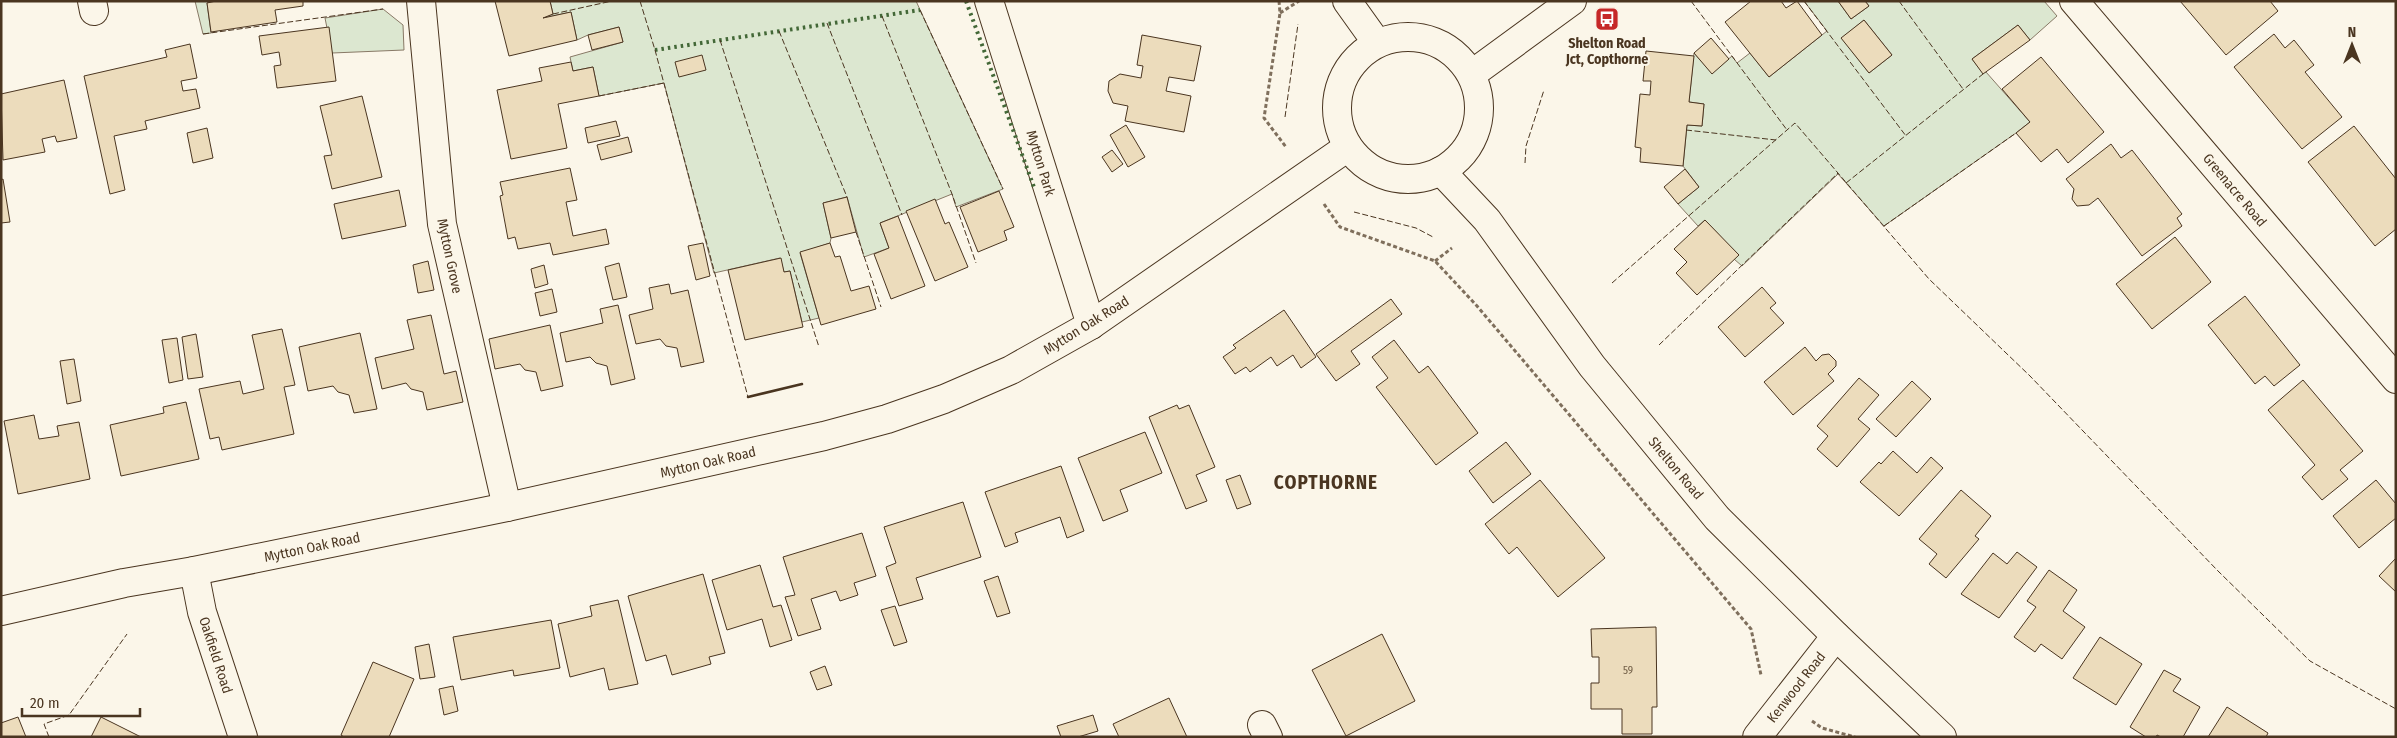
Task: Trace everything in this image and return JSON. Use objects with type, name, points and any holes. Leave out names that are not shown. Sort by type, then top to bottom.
[{"type":"main road","name":"Mytton Grove","points":[[421,1],[442,224],[507,507]]},
{"type":"main road","name":"Mytton Park","points":[[989,1],[1091,325]]},
{"type":"main road","points":[[1347,1],[1377,43]]},
{"type":"main road","points":[[1472,74],[1572,1]]},
{"type":"main road","name":"Greenacre Road","points":[[2074,1],[2396,379]]},
{"type":"main road","points":[[1413,36],[1430,40],[1447,48],[1461,59],[1472,74],[1479,95],[1480,118],[1472,140],[1459,158],[1441,172],[1400,179],[1380,173],[1362,163],[1348,147],[1338,125],[1337,100],[1343,78],[1358,57],[1377,43],[1394,38],[1413,36]]},
{"type":"main road","name":"Mytton Oak Road","points":[[1,612],[124,583],[194,571],[507,507],[824,436],[887,419],[944,399],[1011,370],[1091,325],[1348,147]]},
{"type":"main road","name":"Shelton Road","points":[[1441,172],[1487,220],[1592,366],[1717,518],[1836,636],[1942,737]]},
{"type":"main road","name":"Oakfield Road","points":[[194,571],[202,612],[242,737]]},
{"type":"main road","name":"Kenwood Road","points":[[1757,737],[1836,636]]},
{"type":"path","points":[[1275,132],[1264,118],[1280,13],[1279,1]]},
{"type":"path","points":[[1280,13],[1299,1]]},
{"type":"path","points":[[1330,214],[1340,227],[1435,261],[1477,306],[1751,628],[1762,677]]},
{"type":"path","points":[[1435,261],[1452,248]]},
{"type":"path","points":[[1808,719],[1822,728],[1855,737]]},
{"type":"green space","points":[[195,1],[216,1],[207,3],[211,33],[203,34]]},
{"type":"green space","points":[[550,1],[916,1],[1003,189],[956,207],[952,194],[880,223],[889,248],[864,257],[847,197],[823,203],[831,238],[830,243],[800,253],[819,318],[802,322],[790,271],[784,272],[780,258],[714,273],[664,83],[599,96],[593,67],[573,71],[570,57],[623,42],[619,27],[588,35],[577,40],[571,12],[543,18],[553,14]]},
{"type":"green space","points":[[1804,1],[1838,1],[1851,19],[1869,6],[1865,1],[2044,1],[2057,16],[2030,40],[2018,25],[1972,59],[2030,122],[1884,226],[1838,174],[1742,266],[1734,259],[1738,255],[1705,220],[1698,226],[1678,204],[1699,187],[1683,166],[1687,125],[1702,126],[1704,104],[1689,102],[1694,53],[1712,73],[1732,56],[1737,63],[1750,53],[1769,77],[1827,31]],"holes":[[[1864,20],[1892,55],[1869,73],[1842,38]]]},
{"type":"green space","points":[[383,9],[403,25],[404,50],[332,53],[325,18]]},
{"type":"building","points":[[216,1],[303,1],[303,6],[275,10],[277,22],[211,32],[207,3]]},
{"type":"building","points":[[495,1],[550,1],[553,14],[543,18],[571,12],[577,40],[509,56]]},
{"type":"building","points":[[1751,1],[1781,1],[1786,8],[1797,1],[1822,35],[1769,77],[1725,22]]},
{"type":"building","points":[[1838,1],[1865,1],[1869,6],[1851,19]]},
{"type":"building","points":[[2180,1],[2270,1],[2278,11],[2226,55]]},
{"type":"building","points":[[1864,20],[1892,55],[1869,73],[1841,38]]},
{"type":"building","points":[[2018,25],[2030,40],[1983,74],[1972,59]]},
{"type":"building","points":[[329,27],[336,81],[277,88],[274,66],[281,65],[279,52],[262,55],[259,36]]},
{"type":"building","points":[[619,27],[623,42],[592,50],[588,35]]},
{"type":"building","points":[[2274,34],[2285,48],[2294,40],[2314,65],[2305,72],[2342,117],[2302,149],[2234,67]]},
{"type":"building","points":[[1142,35],[1201,46],[1194,81],[1169,77],[1166,91],[1191,96],[1184,132],[1125,121],[1128,106],[1113,103],[1108,91],[1109,81],[1120,74],[1141,78],[1143,66],[1137,65]]},
{"type":"building","points":[[1711,38],[1729,59],[1712,74],[1694,53]]},
{"type":"building","points":[[190,44],[197,78],[181,81],[183,91],[196,89],[200,108],[145,121],[147,129],[114,136],[125,190],[110,194],[84,76],[167,57],[165,50]]},
{"type":"building","points":[[1646,51],[1694,56],[1689,102],[1704,104],[1702,126],[1687,125],[1683,166],[1640,162],[1641,148],[1635,147],[1640,94],[1650,95],[1651,81],[1643,81]]},
{"type":"building","points":[[702,55],[706,70],[679,77],[675,62]]},
{"type":"building","points":[[2041,57],[2104,132],[2068,163],[2057,149],[2041,162],[2016,133],[2030,122],[2002,89]]},
{"type":"building","points":[[571,62],[573,71],[593,67],[599,96],[558,104],[567,148],[511,159],[497,90],[542,81],[539,68]]},
{"type":"building","points":[[64,80],[77,138],[57,142],[55,136],[42,139],[45,152],[3,160],[1,94]]},
{"type":"building","points":[[362,96],[382,177],[332,189],[324,156],[332,155],[320,106]]},
{"type":"building","points":[[616,121],[620,136],[588,143],[585,128]]},
{"type":"building","points":[[1126,125],[1145,157],[1128,167],[1110,135]]},
{"type":"building","points":[[2354,126],[2396,179],[2396,229],[2375,246],[2308,162]]},
{"type":"building","points":[[207,128],[213,158],[193,163],[187,133]]},
{"type":"building","points":[[628,137],[632,152],[601,160],[597,145]]},
{"type":"building","points":[[2111,144],[2121,158],[2132,150],[2182,214],[2177,218],[2182,226],[2142,256],[2098,198],[2089,205],[2077,206],[2072,199],[2074,189],[2066,179]]},
{"type":"building","points":[[1112,150],[1123,164],[1112,172],[1102,157]]},
{"type":"building","points":[[570,168],[577,200],[566,202],[573,236],[606,229],[609,244],[553,255],[550,243],[518,249],[515,237],[508,239],[500,196],[503,195],[500,182]]},
{"type":"building","points":[[1685,169],[1699,187],[1678,204],[1664,187]]},
{"type":"building","points":[[3,179],[10,222],[1,223],[1,180]]},
{"type":"building","points":[[399,190],[406,226],[342,239],[334,204]]},
{"type":"building","points":[[999,191],[1014,227],[1004,231],[1007,240],[978,252],[960,207]]},
{"type":"building","points":[[847,197],[856,232],[831,238],[823,203]]},
{"type":"building","points":[[935,199],[945,224],[949,222],[968,267],[935,281],[906,211]]},
{"type":"building","points":[[898,216],[925,286],[891,299],[874,254],[889,248],[880,223]]},
{"type":"building","points":[[1705,220],[1739,255],[1697,295],[1676,273],[1687,262],[1674,249]]},
{"type":"building","points":[[2175,237],[2211,282],[2152,329],[2116,284]]},
{"type":"building","points":[[703,243],[710,276],[696,280],[688,246]]},
{"type":"building","points":[[830,243],[835,257],[840,256],[851,291],[869,286],[876,309],[821,325],[800,252]]},
{"type":"building","points":[[781,258],[784,272],[790,271],[803,327],[745,340],[728,270]]},
{"type":"building","points":[[428,261],[434,290],[418,293],[413,265]]},
{"type":"building","points":[[619,263],[627,297],[613,300],[605,267]]},
{"type":"building","points":[[544,265],[548,284],[535,288],[531,269]]},
{"type":"building","points":[[669,284],[671,294],[688,290],[704,362],[681,367],[677,348],[666,346],[660,339],[636,344],[629,315],[653,309],[649,288]]},
{"type":"building","points":[[1762,287],[1776,303],[1770,308],[1784,323],[1745,357],[1718,327]]},
{"type":"building","points":[[552,289],[557,312],[540,316],[535,293]]},
{"type":"building","points":[[2245,296],[2300,365],[2274,386],[2265,376],[2255,384],[2208,325]]},
{"type":"building","points":[[1391,299],[1402,314],[1351,351],[1360,364],[1336,381],[1316,354]]},
{"type":"building","points":[[618,305],[635,379],[611,385],[607,366],[596,363],[590,357],[566,362],[560,333],[603,323],[600,309]]},
{"type":"building","points":[[1284,310],[1316,357],[1301,368],[1293,355],[1277,366],[1271,357],[1250,372],[1246,367],[1235,374],[1223,357],[1236,348],[1233,345]]},
{"type":"building","points":[[431,315],[444,374],[456,371],[463,402],[427,410],[423,392],[411,389],[406,383],[382,389],[375,358],[414,349],[407,320]]},
{"type":"building","points":[[550,325],[563,386],[541,391],[536,372],[525,370],[520,364],[495,369],[489,339]]},
{"type":"building","points":[[282,329],[295,385],[284,387],[294,434],[222,450],[219,437],[210,439],[199,389],[240,381],[243,394],[264,389],[252,335]]},
{"type":"building","points":[[360,333],[377,409],[354,413],[349,395],[338,392],[333,386],[308,391],[299,347]]},
{"type":"building","points":[[196,334],[203,377],[188,379],[182,337]]},
{"type":"building","points":[[177,338],[183,380],[169,383],[162,340]]},
{"type":"building","points":[[1394,340],[1419,373],[1428,366],[1478,433],[1436,465],[1376,387],[1388,378],[1372,357]]},
{"type":"building","points":[[1805,347],[1816,361],[1822,355],[1829,354],[1836,361],[1836,366],[1828,374],[1834,381],[1793,415],[1764,382]]},
{"type":"building","points":[[74,359],[81,401],[67,404],[60,361]]},
{"type":"building","points":[[1859,378],[1879,395],[1858,419],[1870,429],[1837,467],[1817,449],[1828,436],[1817,426]]},
{"type":"building","points":[[2303,380],[2363,451],[2340,470],[2348,479],[2322,500],[2302,477],[2315,465],[2268,410]]},
{"type":"building","points":[[1912,381],[1931,399],[1896,437],[1876,419]]},
{"type":"building","points":[[186,402],[199,459],[121,476],[110,425],[164,413],[163,407]]},
{"type":"building","points":[[1177,405],[1179,409],[1189,405],[1215,467],[1196,475],[1207,501],[1186,509],[1149,417]]},
{"type":"building","points":[[34,415],[39,439],[59,436],[57,426],[79,422],[90,479],[18,494],[4,421]]},
{"type":"building","points":[[1145,432],[1162,473],[1120,490],[1128,511],[1103,521],[1078,458]]},
{"type":"building","points":[[1506,442],[1531,474],[1493,503],[1469,471]]},
{"type":"building","points":[[1893,451],[1917,473],[1931,457],[1943,468],[1899,516],[1860,482],[1879,462],[1881,464]]},
{"type":"building","points":[[1061,466],[1084,531],[1067,538],[1060,517],[1015,533],[1018,542],[1005,547],[985,492]]},
{"type":"building","points":[[1240,475],[1251,504],[1237,509],[1226,480]]},
{"type":"building","points":[[1540,480],[1605,558],[1558,597],[1517,547],[1509,554],[1485,524]]},
{"type":"building","points":[[2376,480],[2396,504],[2396,518],[2359,548],[2333,516]]},
{"type":"building","points":[[1961,490],[1991,516],[1975,536],[1979,539],[1946,578],[1929,564],[1937,554],[1919,539]]},
{"type":"building","points":[[963,502],[981,557],[916,578],[923,599],[899,606],[886,567],[896,563],[884,527]]},
{"type":"building","points":[[862,533],[876,576],[854,583],[858,595],[840,601],[836,591],[811,599],[821,629],[798,636],[785,597],[795,595],[783,557]]},
{"type":"building","points":[[2017,552],[2037,567],[1999,618],[1961,594],[1993,553],[2007,564]]},
{"type":"building","points":[[2396,558],[2396,592],[2379,576]]},
{"type":"building","points":[[760,565],[773,607],[781,605],[792,640],[770,647],[762,619],[727,630],[712,580]]},
{"type":"building","points":[[2049,570],[2077,590],[2063,611],[2085,627],[2062,659],[2041,644],[2035,652],[2014,637],[2036,607],[2027,601]]},
{"type":"building","points":[[703,574],[725,653],[709,657],[711,664],[672,675],[666,655],[646,661],[628,596]]},
{"type":"building","points":[[998,576],[1010,613],[997,617],[984,581]]},
{"type":"building","points":[[618,600],[638,684],[609,690],[604,668],[570,677],[558,624],[592,616],[590,606]]},
{"type":"building","points":[[895,606],[907,642],[894,646],[881,610]]},
{"type":"building","points":[[551,620],[560,668],[514,676],[513,670],[461,680],[453,637]]},
{"type":"building","points":[[1656,627],[1657,707],[1652,707],[1652,734],[1622,734],[1622,709],[1591,709],[1591,683],[1599,683],[1599,657],[1592,657],[1591,629]]},
{"type":"building","points":[[1382,634],[1415,701],[1346,736],[1312,670]]},
{"type":"building","points":[[2100,637],[2142,664],[2116,705],[2073,678]]},
{"type":"building","points":[[429,644],[435,677],[420,679],[415,647]]},
{"type":"building","points":[[373,662],[414,679],[389,737],[344,737],[341,735]]},
{"type":"building","points":[[825,666],[832,685],[817,690],[810,672]]},
{"type":"building","points":[[2164,670],[2181,679],[2173,691],[2200,707],[2183,737],[2161,737],[2157,735],[2156,737],[2146,737],[2130,727]]},
{"type":"building","points":[[453,686],[458,711],[444,715],[439,689]]},
{"type":"building","points":[[1169,698],[1187,737],[1119,737],[1113,724]]},
{"type":"building","points":[[2227,707],[2268,733],[2266,737],[2208,737]]},
{"type":"building","points":[[1093,715],[1098,731],[1078,737],[1061,737],[1057,726]]},
{"type":"building","points":[[18,717],[26,737],[1,737],[1,723]]},
{"type":"building","points":[[101,717],[141,737],[91,737]]},
{"type":"hedge","points":[[966,1],[1035,190]]},
{"type":"hedge","points":[[655,50],[920,10]]},
{"type":"fence","points":[[553,14],[612,1]]},
{"type":"fence","points":[[640,1],[655,50],[748,397]]},
{"type":"fence","points":[[1691,1],[1787,130]]},
{"type":"fence","points":[[1804,1],[1906,136]]},
{"type":"fence","points":[[1899,1],[1963,89]]},
{"type":"fence","points":[[203,34],[383,9]]},
{"type":"fence","points":[[920,10],[1003,189]]},
{"type":"fence","points":[[882,16],[952,194],[976,263]]},
{"type":"fence","points":[[827,23],[902,215]]},
{"type":"fence","points":[[1285,117],[1298,24]]},
{"type":"fence","points":[[779,31],[847,197]]},
{"type":"fence","points":[[720,40],[819,347]]},
{"type":"fence","points":[[1846,183],[1983,74]]},
{"type":"fence","points":[[599,96],[664,83]]},
{"type":"fence","points":[[1525,163],[1526,146],[1544,90]]},
{"type":"fence","points":[[1612,283],[1795,123],[1929,279],[2030,376],[2218,571],[2310,661],[2396,709]]},
{"type":"fence","points":[[1686,130],[1776,140]]},
{"type":"fence","points":[[1884,226],[2016,133]]},
{"type":"fence","points":[[1659,345],[1838,173]]},
{"type":"fence","points":[[1354,212],[1416,228],[1433,237]]},
{"type":"fence","points":[[856,232],[881,307]]},
{"type":"fence","points":[[49,737],[44,724],[69,715],[127,634]]},
{"type":"wall","points":[[748,397],[802,384]]},
{"type":"place","name":"Shelton Road Jct, Copthorne","points":[[1607,19]]},
{"type":"district","name":"COPTHORNE","points":[[1326,482]]}]
